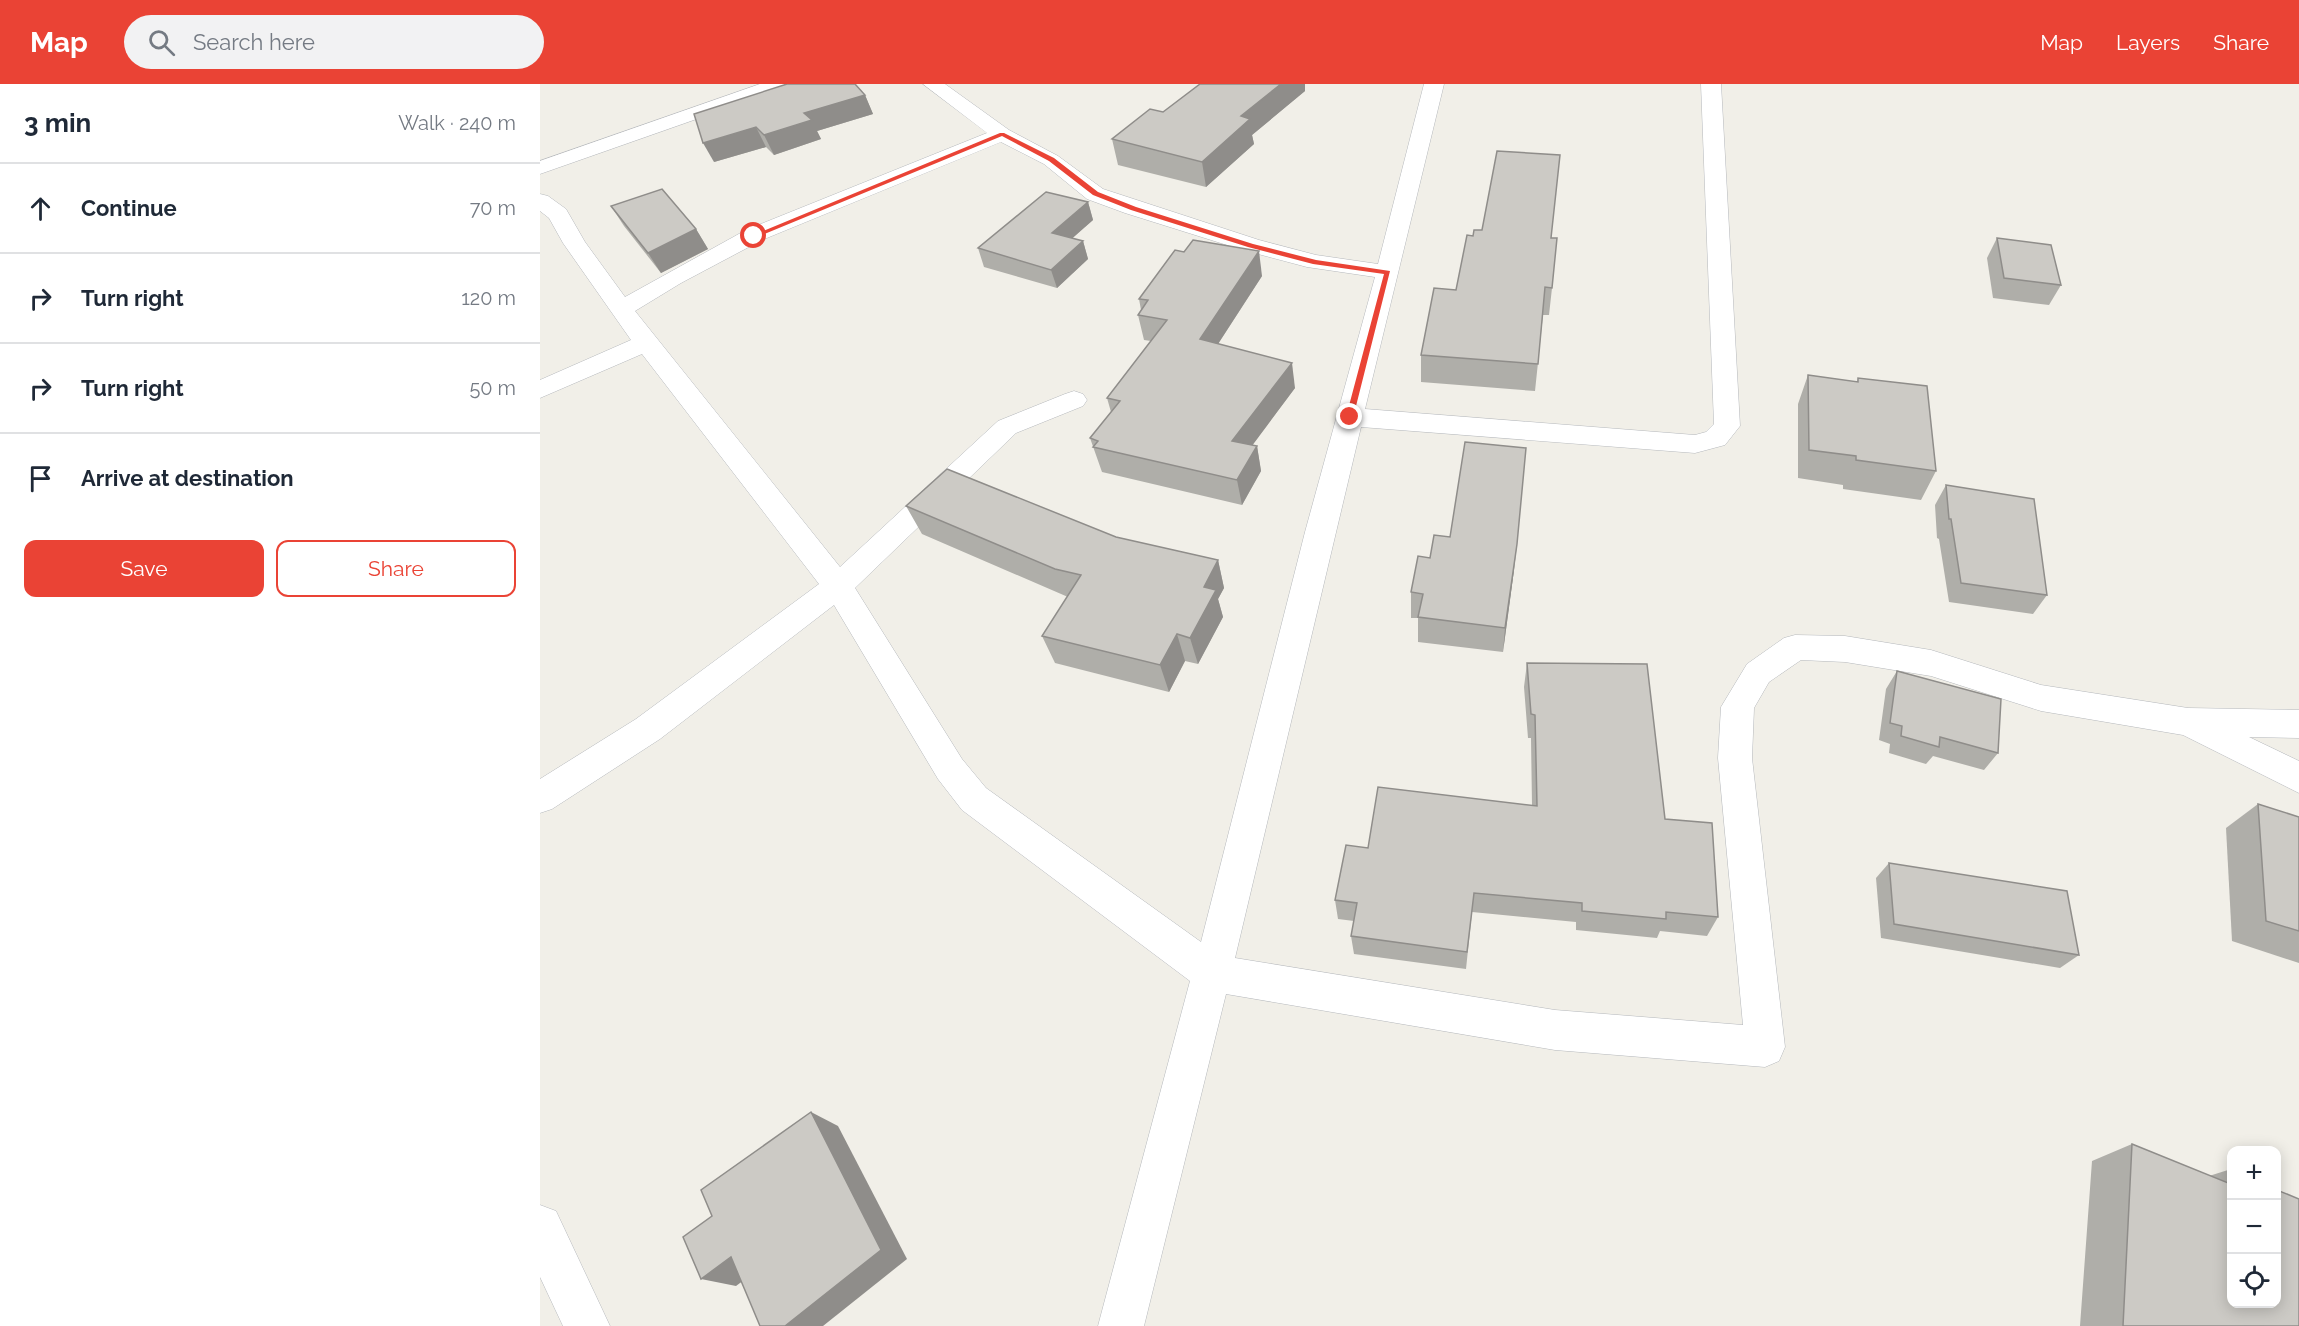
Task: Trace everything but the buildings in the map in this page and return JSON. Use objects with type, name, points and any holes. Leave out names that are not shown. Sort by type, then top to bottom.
[{"type":"street","points":[[540,168],[778,84]]},
{"type":"street","points":[[938,88],[963,84]]},
{"type":"street","points":[[1121,1326],[1212,973],[1434,84]]},
{"type":"street","points":[[1350,417],[1695,444],[1715,439],[1727,426],[1711,84]]},
{"type":"street","points":[[938,88],[1002,134],[1051,160],[1095,194],[1251,245],[1315,262],[1388,272]]},
{"type":"street","points":[[622,309],[673,278],[754,236],[1002,134]]},
{"type":"street","points":[[540,201],[558,214],[574,243],[646,343],[838,586],[950,769],[974,799],[1212,973],[1555,1030],[1765,1047],[1735,758],[1738,707],[1758,672],[1795,646],[1845,649],[1931,663],[2041,698],[2188,722],[2299,724]]},
{"type":"street","points":[[540,390],[646,343]]},
{"type":"street","points":[[540,798],[648,729],[838,586],[1007,427],[1074,400]]},
{"type":"street","points":[[2188,722],[2299,778]]},
{"type":"street","points":[[540,1227],[587,1326]]},
{"type":"route","points":[[754,236],[1002,134],[1051,160],[1095,194],[1133,208],[1251,245],[1315,262],[1388,272],[1350,417]]}]
